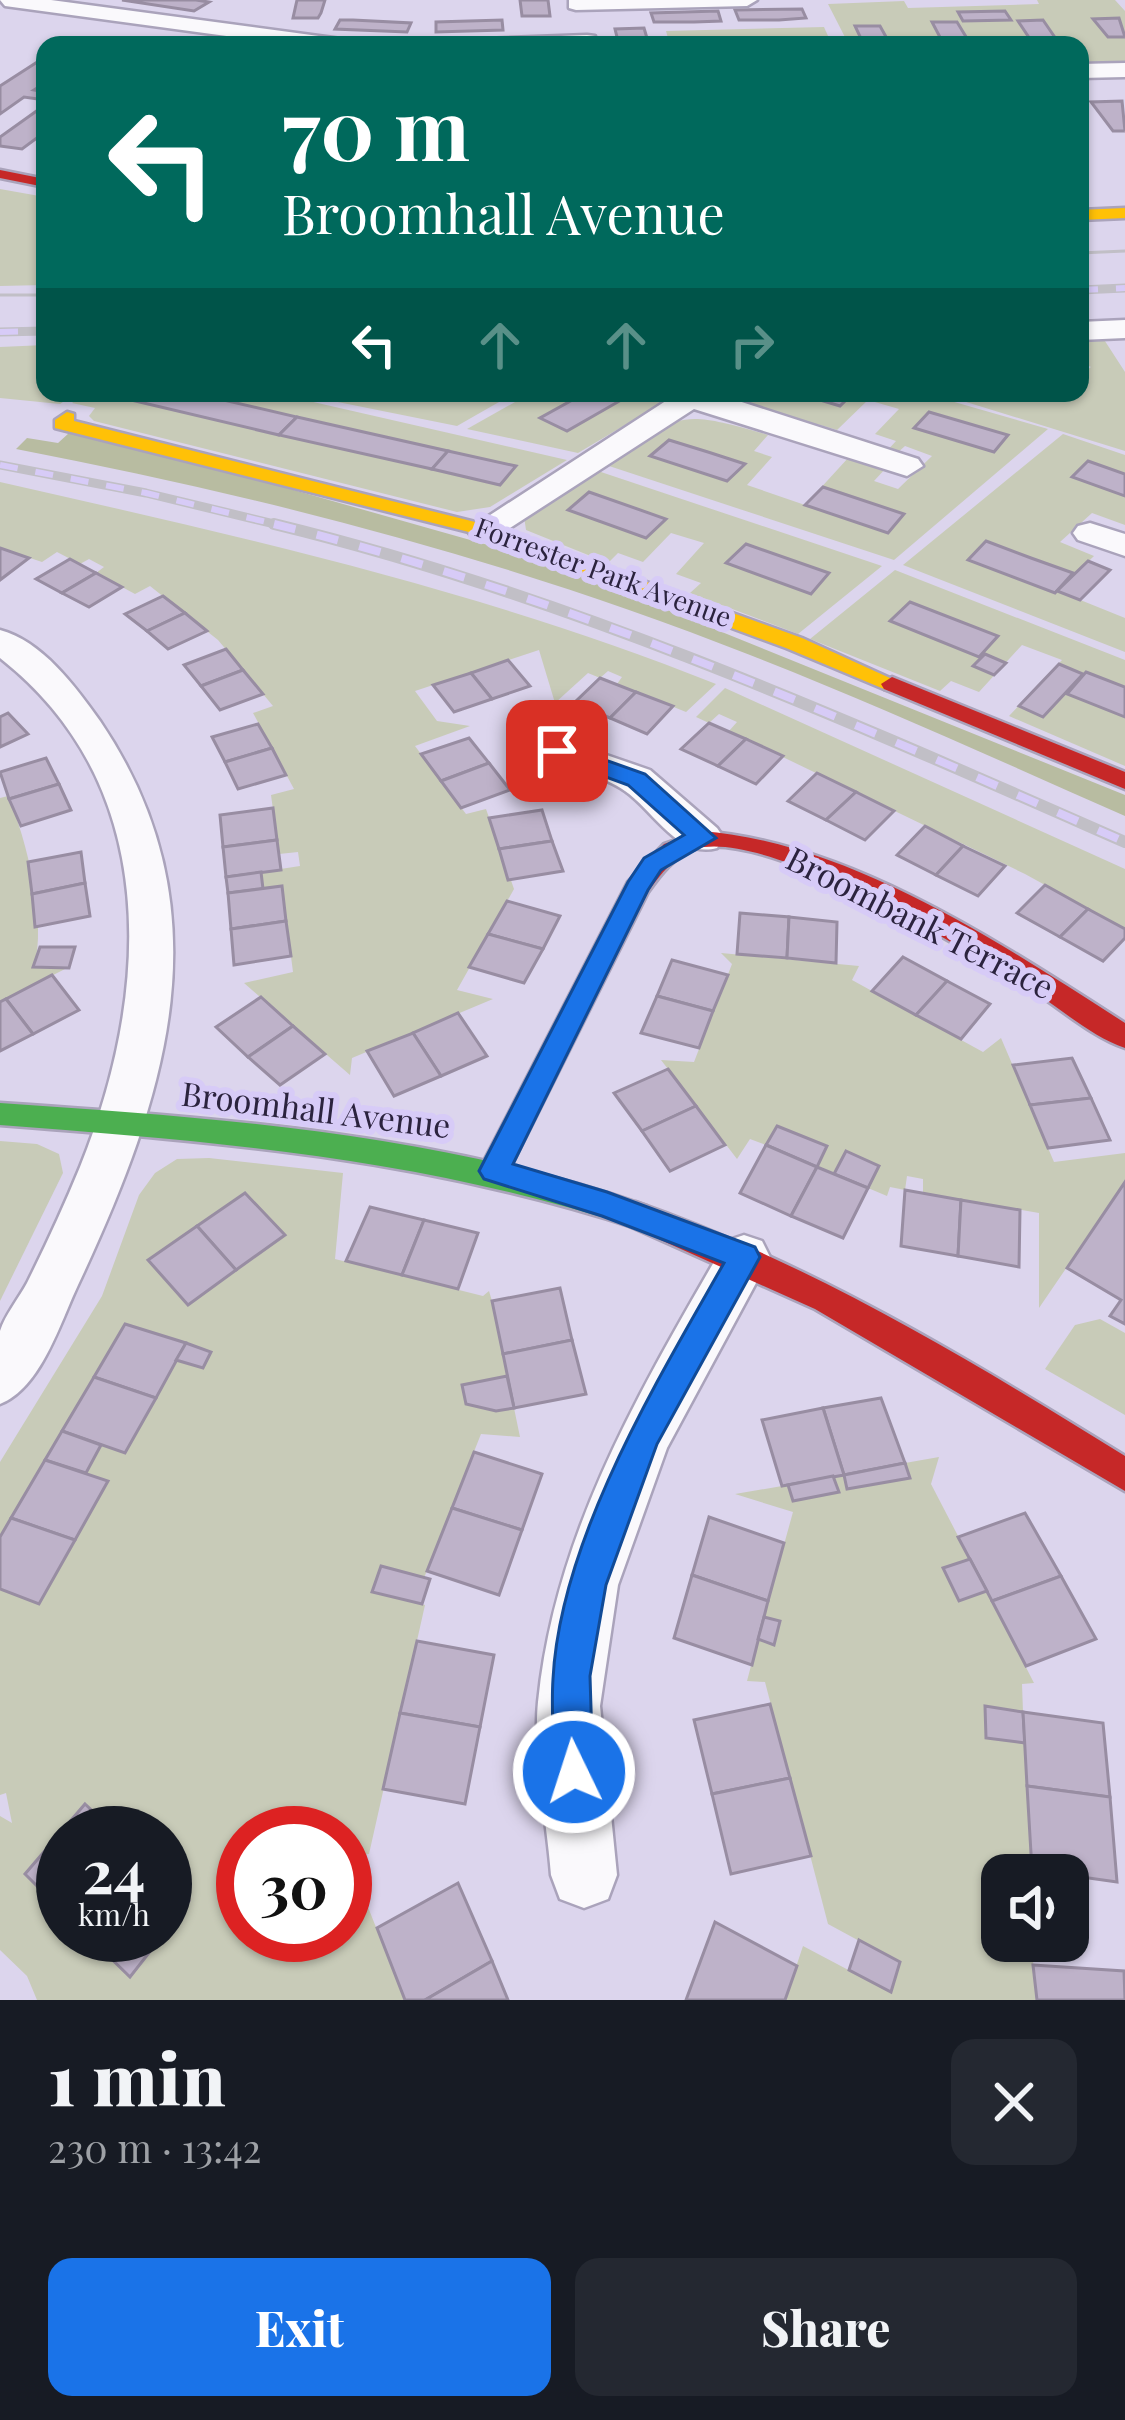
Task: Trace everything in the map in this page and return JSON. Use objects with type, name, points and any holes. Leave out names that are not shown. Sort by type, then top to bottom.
[{"type":"street","points":[[4,0],[277,36]]},
{"type":"street","points":[[586,36],[576,2],[747,0]]},
{"type":"street","points":[[234,30],[262,11]]},
{"type":"street","points":[[1089,70],[1125,70]]},
{"type":"street","points":[[0,173],[36,181]]},
{"type":"street","points":[[1089,215],[1125,213]]},
{"type":"street","points":[[1089,331],[1125,329]]},
{"type":"street","points":[[484,530],[687,402]]},
{"type":"street","points":[[714,402],[907,466]]},
{"type":"street","name":"Forrester Park Avenue","points":[[61,424],[484,530],[728,617],[1125,781]]},
{"type":"street","points":[[1090,533],[1125,546]]},
{"type":"street","points":[[0,641],[24,656],[79,716],[124,794],[139,836],[154,927],[156,977],[136,1088],[124,1125],[41,1309],[0,1379]]},
{"type":"street","points":[[557,751],[636,779],[703,838]]},
{"type":"street","points":[[494,1171],[652,864],[679,846],[703,838]]},
{"type":"street","name":"Broombank Terrace","points":[[703,838],[732,838],[776,848],[826,870],[1030,976],[1125,1037]]},
{"type":"street","name":"Broomhall Avenue","points":[[0,1114],[363,1148],[494,1171],[607,1205],[744,1257],[926,1349],[1125,1475]]},
{"type":"street","points":[[584,1875],[569,1706],[588,1585],[643,1438],[744,1257]]},
{"type":"green space","points":[[1037,0],[1115,0],[1125,11],[1125,63],[1089,62],[1089,36],[844,36],[828,4],[904,1],[908,8],[1039,4]]},
{"type":"green space","points":[[824,27],[828,36],[667,36],[666,31]]},
{"type":"green space","points":[[0,189],[36,195],[36,285],[0,286]]},
{"type":"green space","points":[[1089,338],[1103,338],[1125,372],[1125,451],[966,402],[1089,402]]},
{"type":"green space","points":[[36,345],[36,402],[0,398],[0,347]]},
{"type":"green space","points":[[313,402],[567,460],[490,507],[457,512],[94,421],[89,416],[95,408],[72,403]]},
{"type":"green space","points":[[338,402],[499,402],[457,426]]},
{"type":"green space","points":[[515,402],[664,402],[578,453],[467,429]]},
{"type":"green space","points":[[729,402],[866,402],[837,430],[817,424],[809,431]]},
{"type":"green space","points":[[875,402],[954,402],[1048,429],[894,560],[603,464],[666,426],[696,419],[768,435],[754,451],[772,457],[747,485],[805,505],[849,457],[886,468],[874,481],[898,489],[932,456],[905,446],[896,454],[885,453],[896,441],[875,434],[899,409]]},
{"type":"green space","points":[[69,433],[248,477],[551,563],[1125,795],[1125,816],[797,674],[570,590],[296,510],[16,449],[27,438],[58,443]]},
{"type":"green space","points":[[1063,434],[1125,455],[1125,525],[1092,513],[1060,542],[1094,556],[1058,591],[1125,618],[1125,652],[903,565]]},
{"type":"green space","points":[[592,469],[882,566],[798,634],[690,593],[701,583],[676,574],[704,543],[671,533],[643,562],[618,553],[608,563],[526,530],[524,516]]},
{"type":"green space","points":[[0,482],[452,594],[716,684],[686,712],[617,684],[622,677],[608,671],[600,678],[588,673],[555,703],[539,650],[415,691],[437,721],[470,726],[415,746],[466,814],[486,809],[514,889],[457,990],[493,999],[352,1058],[350,1075],[244,983],[293,972],[282,887],[263,889],[261,872],[300,866],[298,852],[279,854],[271,795],[294,789],[253,713],[273,706],[218,640],[150,586],[135,594],[96,573],[104,567],[89,559],[80,564],[57,552],[42,562],[0,548]]},
{"type":"green space","points":[[895,570],[1125,660],[1125,766],[1009,716],[1062,660],[1022,645],[979,692],[951,681],[940,691],[810,639]]},
{"type":"green space","points":[[725,688],[1125,869],[1125,929],[1025,874],[729,731],[737,722],[719,714],[709,723],[696,717]]},
{"type":"green space","points":[[8,796],[33,882],[38,928],[34,967],[67,968],[0,1002],[0,798]]},
{"type":"green space","points":[[721,953],[859,966],[852,980],[983,1052],[1001,1038],[1054,1162],[1125,1153],[1125,1182],[1039,1308],[1039,1213],[923,1193],[923,1179],[907,1176],[905,1190],[890,1187],[887,1196],[868,1188],[879,1166],[846,1152],[834,1174],[817,1167],[827,1145],[777,1126],[766,1145],[750,1139],[737,1159],[661,1060],[694,1062],[732,964]]},
{"type":"green space","points":[[0,1141],[37,1144],[59,1154],[63,1173],[0,1301]]},
{"type":"green space","points":[[209,1158],[343,1173],[335,1259],[483,1296],[489,1291],[507,1376],[463,1385],[466,1404],[496,1411],[514,1408],[520,1437],[481,1434],[424,1578],[373,1592],[425,1605],[372,1841],[372,1806],[216,1806],[216,1962],[372,1962],[372,1917],[405,2000],[37,2000],[27,1976],[0,1950],[0,1816],[12,1823],[6,1793],[0,1795],[0,1462],[102,1296],[139,1195],[155,1173],[177,1159]]},
{"type":"green space","points":[[1100,1319],[1125,1333],[1125,1415],[1045,1369],[1075,1325]]},
{"type":"green space","points":[[939,1457],[931,1484],[970,1559],[943,1569],[959,1601],[987,1591],[1034,1683],[1022,1684],[1023,1712],[985,1707],[986,1738],[1025,1743],[1031,1854],[981,1854],[981,1962],[1033,1962],[1037,2000],[785,2000],[803,1946],[890,1992],[900,1963],[828,1924],[765,1682],[747,1681],[758,1639],[774,1644],[780,1622],[764,1617],[793,1512],[735,1494],[788,1485],[793,1501],[838,1491],[833,1476],[844,1475],[848,1489],[909,1478],[905,1463]]},
{"type":"building","points":[[122,0],[196,0],[209,2],[194,11]]},
{"type":"building","points":[[297,0],[325,0],[318,18],[293,18]]},
{"type":"building","points":[[520,0],[548,0],[550,16],[522,16]]},
{"type":"building","points":[[802,9],[806,18],[779,20],[739,20],[735,10]]},
{"type":"building","points":[[718,11],[721,21],[654,22],[651,13]]},
{"type":"building","points":[[1005,11],[1011,20],[963,21],[958,12]]},
{"type":"building","points":[[1119,18],[1125,37],[1108,37],[1093,19]]},
{"type":"building","points":[[340,20],[411,23],[407,32],[335,29]]},
{"type":"building","points":[[502,20],[503,30],[436,32],[436,22]]},
{"type":"building","points":[[1043,20],[1054,36],[1028,36],[1018,21]]},
{"type":"building","points":[[932,22],[957,22],[966,36],[939,36]]},
{"type":"building","points":[[855,26],[880,26],[886,36],[860,36]]},
{"type":"building","points":[[644,28],[646,36],[617,36],[615,29]]},
{"type":"building","points":[[36,63],[36,99],[24,97],[0,114],[0,86]]},
{"type":"building","points":[[1122,101],[1125,131],[1113,131],[1091,102]]},
{"type":"building","points":[[36,111],[36,139],[22,149],[0,146],[0,137]]},
{"type":"building","points":[[139,402],[232,402],[297,417],[279,435]]},
{"type":"building","points":[[569,402],[618,402],[567,431],[540,418]]},
{"type":"building","points":[[929,412],[1008,435],[994,452],[914,428]]},
{"type":"building","points":[[297,417],[448,451],[432,469],[279,435]]},
{"type":"building","points":[[669,440],[745,464],[727,481],[650,456]]},
{"type":"building","points":[[448,451],[516,466],[500,485],[432,469]]},
{"type":"building","points":[[1088,461],[1125,474],[1125,496],[1072,477]]},
{"type":"building","points":[[823,487],[904,514],[888,533],[805,505]]},
{"type":"building","points":[[589,492],[666,519],[646,538],[568,510]]},
{"type":"building","points":[[986,541],[1073,573],[1055,593],[968,560]]},
{"type":"building","points":[[746,544],[829,573],[811,594],[726,563]]},
{"type":"building","points":[[0,548],[29,558],[0,580]]},
{"type":"building","points":[[70,559],[96,573],[62,593],[36,579]]},
{"type":"building","points":[[1088,561],[1110,570],[1080,600],[1057,591]]},
{"type":"building","points":[[96,573],[122,587],[89,607],[62,593]]},
{"type":"building","points":[[163,596],[185,613],[147,631],[125,614]]},
{"type":"building","points":[[910,602],[998,636],[979,657],[890,621]]},
{"type":"building","points":[[185,613],[207,631],[168,649],[147,631]]},
{"type":"building","points":[[226,649],[243,670],[201,686],[184,665]]},
{"type":"building","points":[[985,654],[1006,663],[994,675],[973,666]]},
{"type":"building","points":[[508,660],[530,686],[492,699],[471,673]]},
{"type":"building","points":[[1059,664],[1083,674],[1043,717],[1019,706]]},
{"type":"building","points":[[243,670],[263,694],[220,710],[201,686]]},
{"type":"building","points":[[1086,672],[1125,687],[1125,717],[1067,694]]},
{"type":"building","points":[[471,673],[492,699],[454,712],[433,685]]},
{"type":"building","points":[[600,678],[636,692],[610,718],[574,703]]},
{"type":"building","points":[[636,692],[673,706],[647,734],[610,718]]},
{"type":"building","points":[[8,713],[28,734],[0,747],[0,717]]},
{"type":"building","points":[[709,723],[746,739],[718,766],[681,749]]},
{"type":"building","points":[[258,724],[272,748],[225,762],[212,737]]},
{"type":"building","points":[[469,738],[489,763],[441,781],[421,754]]},
{"type":"building","points":[[746,739],[783,756],[756,784],[718,766]]},
{"type":"building","points":[[272,748],[286,775],[238,789],[225,762]]},
{"type":"building","points":[[46,758],[59,784],[9,799],[0,772]]},
{"type":"building","points":[[489,763],[510,790],[461,808],[441,781]]},
{"type":"building","points":[[817,773],[856,792],[826,820],[788,801]]},
{"type":"building","points":[[59,784],[71,810],[21,826],[9,799]]},
{"type":"building","points":[[856,792],[894,811],[865,840],[826,820]]},
{"type":"building","points":[[273,808],[277,840],[223,847],[220,815]]},
{"type":"building","points":[[542,810],[552,841],[499,849],[489,818]]},
{"type":"building","points":[[925,826],[963,846],[936,875],[897,855]]},
{"type":"building","points":[[277,840],[281,870],[226,877],[223,847]]},
{"type":"building","points":[[552,841],[563,871],[508,880],[499,849]]},
{"type":"building","points":[[963,846],[1005,866],[978,896],[936,875]]},
{"type":"building","points":[[81,852],[85,883],[32,894],[28,862]]},
{"type":"building","points":[[261,872],[263,889],[228,893],[226,877]]},
{"type":"building","points":[[85,883],[90,916],[35,927],[32,894]]},
{"type":"building","points":[[1045,885],[1088,909],[1060,937],[1017,913]]},
{"type":"building","points":[[282,886],[286,921],[231,929],[228,893]]},
{"type":"building","points":[[507,901],[560,916],[543,949],[488,934]]},
{"type":"building","points":[[1088,909],[1125,929],[1125,938],[1103,961],[1060,937]]},
{"type":"building","points":[[740,913],[789,917],[787,958],[737,954]]},
{"type":"building","points":[[789,917],[837,922],[836,963],[787,958]]},
{"type":"building","points":[[286,921],[291,956],[234,965],[231,929]]},
{"type":"building","points":[[488,934],[543,949],[524,983],[469,967]]},
{"type":"building","points":[[40,947],[75,947],[69,968],[33,967]]},
{"type":"building","points":[[903,957],[947,981],[916,1015],[872,991]]},
{"type":"building","points":[[672,960],[728,975],[713,1011],[657,996]]},
{"type":"building","points":[[52,975],[79,1010],[33,1034],[6,999]]},
{"type":"building","points":[[947,981],[990,1004],[961,1039],[916,1015]]},
{"type":"building","points":[[657,996],[713,1011],[699,1048],[641,1033]]},
{"type":"building","points":[[261,997],[293,1026],[248,1057],[216,1027]]},
{"type":"building","points":[[6,999],[33,1034],[0,1051],[0,1002]]},
{"type":"building","points":[[458,1013],[487,1056],[441,1076],[413,1033]]},
{"type":"building","points":[[293,1026],[325,1054],[280,1085],[248,1057]]},
{"type":"building","points":[[413,1033],[441,1076],[394,1096],[367,1051]]},
{"type":"building","points":[[1072,1058],[1091,1098],[1030,1105],[1013,1065]]},
{"type":"building","points":[[668,1069],[696,1106],[642,1131],[614,1093]]},
{"type":"building","points":[[1091,1098],[1110,1140],[1048,1148],[1030,1105]]},
{"type":"building","points":[[696,1106],[725,1145],[670,1171],[642,1131]]},
{"type":"building","points":[[777,1126],[827,1146],[817,1167],[766,1145]]},
{"type":"building","points":[[766,1145],[817,1167],[791,1216],[740,1193]]},
{"type":"building","points":[[846,1151],[879,1166],[868,1188],[834,1174]]},
{"type":"building","points":[[817,1167],[868,1188],[843,1238],[791,1216]]},
{"type":"building","points":[[1125,1182],[1125,1324],[1110,1316],[1121,1300],[1067,1268]]},
{"type":"building","points":[[905,1190],[961,1200],[958,1256],[901,1246]]},
{"type":"building","points":[[245,1193],[285,1235],[236,1270],[197,1226]]},
{"type":"building","points":[[961,1200],[1020,1210],[1019,1267],[958,1256]]},
{"type":"building","points":[[370,1207],[424,1220],[402,1275],[346,1261]]},
{"type":"building","points":[[424,1220],[478,1233],[458,1289],[402,1275]]},
{"type":"building","points":[[197,1226],[236,1270],[188,1305],[148,1260]]},
{"type":"building","points":[[560,1288],[572,1340],[503,1354],[492,1301]]},
{"type":"building","points":[[125,1324],[186,1343],[156,1398],[94,1377]]},
{"type":"building","points":[[572,1340],[586,1394],[514,1408],[503,1354]]},
{"type":"building","points":[[186,1343],[211,1352],[203,1368],[176,1360]]},
{"type":"building","points":[[507,1376],[514,1408],[496,1411],[466,1404],[462,1385]]},
{"type":"building","points":[[94,1377],[156,1398],[125,1453],[62,1431]]},
{"type":"building","points":[[881,1398],[905,1463],[844,1475],[823,1408]]},
{"type":"building","points":[[823,1408],[844,1475],[782,1486],[762,1420]]},
{"type":"building","points":[[62,1431],[101,1445],[86,1473],[45,1460]]},
{"type":"building","points":[[474,1452],[542,1474],[522,1530],[452,1508]]},
{"type":"building","points":[[45,1460],[108,1481],[75,1540],[11,1518]]},
{"type":"building","points":[[905,1463],[910,1478],[847,1489],[844,1475]]},
{"type":"building","points":[[833,1476],[839,1492],[793,1501],[788,1485]]},
{"type":"building","points":[[452,1508],[522,1530],[499,1595],[427,1571]]},
{"type":"building","points":[[1025,1513],[1061,1576],[992,1601],[958,1537]]},
{"type":"building","points":[[709,1517],[784,1543],[768,1601],[692,1575]]},
{"type":"building","points":[[11,1518],[75,1540],[39,1604],[0,1589],[0,1537]]},
{"type":"building","points":[[970,1559],[987,1591],[959,1601],[943,1568]]},
{"type":"building","points":[[381,1566],[430,1579],[422,1604],[372,1592]]},
{"type":"building","points":[[692,1575],[768,1601],[752,1665],[674,1638]]},
{"type":"building","points":[[1061,1576],[1096,1639],[1026,1666],[992,1601]]},
{"type":"building","points":[[764,1617],[780,1621],[774,1645],[758,1639]]},
{"type":"building","points":[[417,1641],[494,1655],[480,1727],[400,1713]]},
{"type":"building","points":[[770,1704],[790,1778],[712,1794],[694,1720]]},
{"type":"building","points":[[985,1706],[1023,1712],[1025,1743],[986,1738]]},
{"type":"building","points":[[1023,1712],[1103,1723],[1110,1797],[1027,1786]]},
{"type":"building","points":[[400,1713],[480,1727],[465,1804],[383,1789]]},
{"type":"building","points":[[790,1778],[811,1856],[731,1874],[712,1794]]},
{"type":"building","points":[[1027,1786],[1110,1797],[1117,1882],[1089,1878],[1089,1854],[1031,1854]]},
{"type":"building","points":[[36,1861],[36,1885],[25,1874]]},
{"type":"building","points":[[458,1883],[492,1961],[425,2000],[405,2000],[377,1928]]},
{"type":"building","points":[[715,1922],[797,1966],[785,2000],[686,2000]]},
{"type":"building","points":[[859,1940],[900,1962],[891,1992],[849,1970]]},
{"type":"building","points":[[492,1961],[508,2000],[425,2000]]},
{"type":"building","points":[[115,1962],[142,1962],[130,1977]]},
{"type":"building","points":[[1033,1965],[1124,1971],[1125,2000],[1037,2000]]},
{"type":"tram line","points":[[1089,253],[1125,251]]},
{"type":"tram line","points":[[0,295],[36,295]]},
{"type":"railway","points":[[1089,290],[1125,288]]},
{"type":"railway","points":[[0,332],[36,331]]},
{"type":"railway","points":[[0,465],[287,527]]},
{"type":"railway","points":[[274,524],[384,553],[600,624],[812,707],[1125,842]]},
{"type":"traffic: fast","points":[[0,1114],[244,1133],[399,1154],[556,1189],[636,1215]]},
{"type":"traffic: slow","points":[[1089,215],[1125,213]]},
{"type":"traffic: slow","points":[[67,418],[62,424],[484,530],[794,643],[892,684]]},
{"type":"traffic: jam","points":[[0,174],[36,181]]},
{"type":"traffic: jam","points":[[892,684],[1125,781]]},
{"type":"traffic: jam","points":[[494,1171],[637,888],[664,856],[691,841],[744,842],[856,882],[979,947],[1125,1037]]},
{"type":"traffic: jam","points":[[636,1215],[826,1299],[948,1366],[1125,1475]]},
{"type":"route","points":[[557,751],[636,779],[703,838],[679,846],[652,864],[494,1171],[607,1205],[744,1257],[643,1438],[588,1585],[571,1676],[574,1772]]}]
